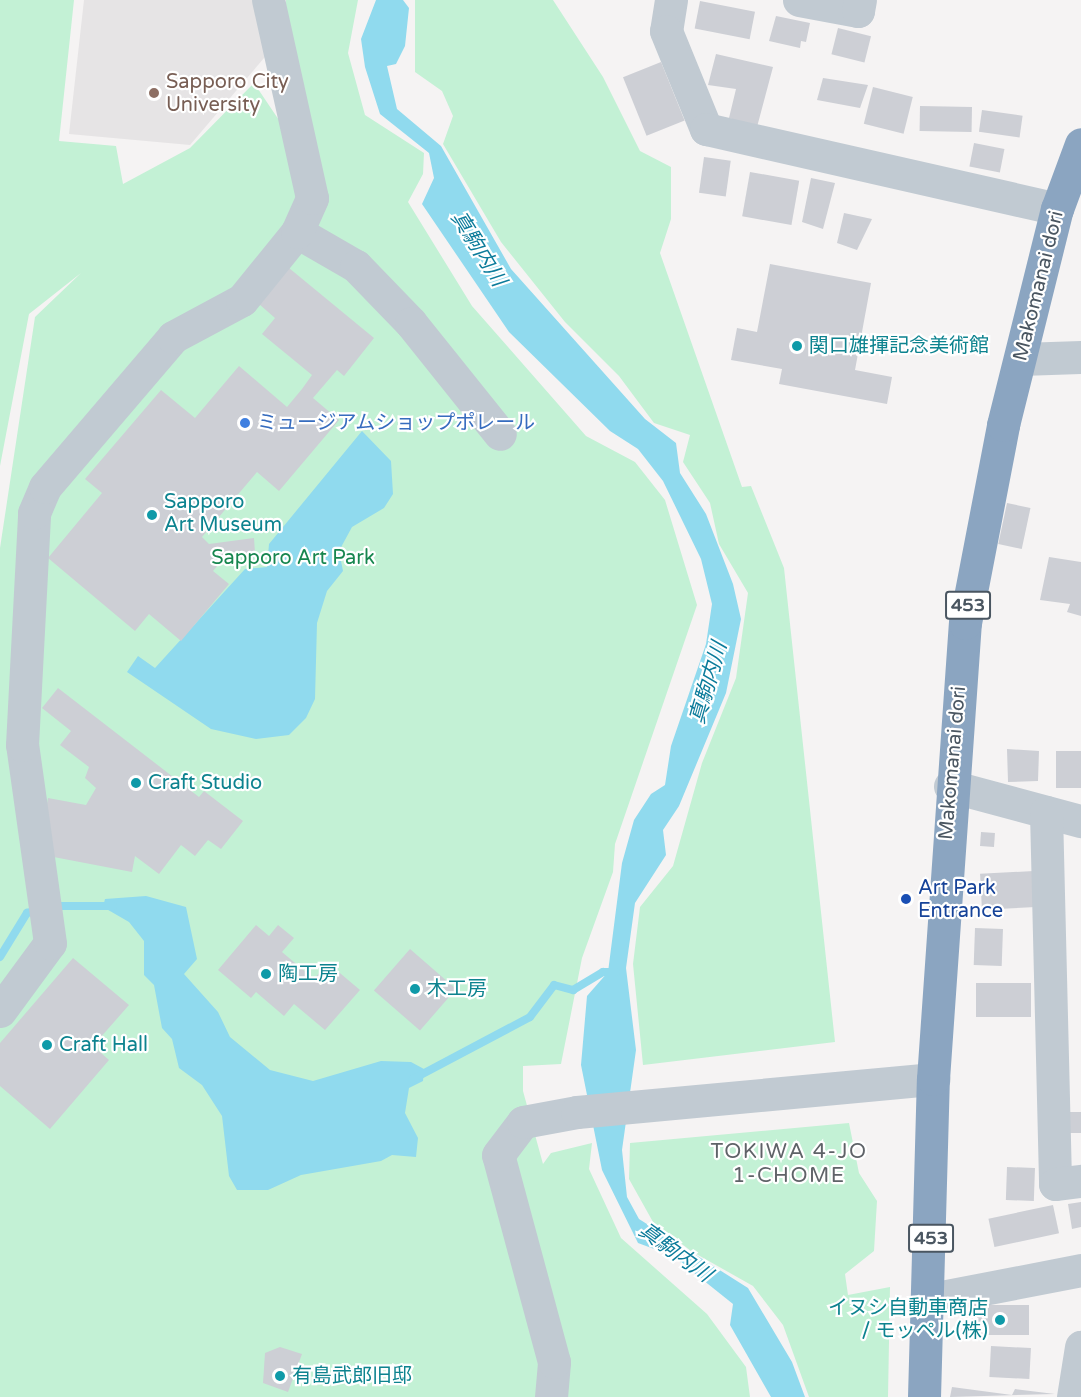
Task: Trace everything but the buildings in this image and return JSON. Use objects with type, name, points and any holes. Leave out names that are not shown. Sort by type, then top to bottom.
[{"type":"highway","name":"Makomanai dori","points":[[924,1397],[931,1299],[933,1079],[950,786],[980,530],[1057,209],[1081,144]]},
{"type":"street","points":[[0,1011],[51,943],[46,930],[22,745],[38,504],[45,487],[173,337],[242,300],[297,232],[312,198],[268,0]]},
{"type":"street","points":[[671,0],[666,31],[706,129],[1057,209]]},
{"type":"street","points":[[799,0],[858,11],[860,0]]},
{"type":"street","points":[[297,232],[356,266],[411,323],[500,434]]},
{"type":"street","points":[[1021,359],[1081,357]]},
{"type":"street","points":[[950,786],[1081,821]]},
{"type":"street","points":[[1046,812],[1054,1184],[1081,1181]]},
{"type":"street","points":[[551,1397],[554,1362],[498,1155],[523,1122],[577,1112],[933,1079]]},
{"type":"street","points":[[931,1299],[1081,1270]]},
{"type":"street","points":[[1073,1397],[1081,1347]]},
{"type":"shaded area","name":"Sapporo City University","points":[[84,0],[275,0],[270,51],[190,145],[69,134]]},
{"type":"green space","name":"Sapporo Art Park","points":[[0,0],[74,0],[59,141],[116,146],[123,184],[190,148],[254,83],[287,132],[286,0],[358,0],[348,53],[365,115],[424,153],[423,174],[408,202],[472,306],[586,436],[635,462],[665,500],[697,605],[615,844],[613,872],[582,958],[561,1064],[523,1066],[523,1091],[543,1164],[551,1153],[592,1143],[589,1169],[621,1238],[707,1314],[746,1367],[750,1397],[0,1397],[0,548],[35,317],[81,273],[29,314],[0,466]]},
{"type":"green space","points":[[415,0],[553,0],[603,77],[640,151],[671,167],[671,219],[660,253],[742,487],[751,486],[784,568],[835,1042],[643,1065],[633,964],[640,907],[673,866],[702,763],[736,678],[748,593],[719,544],[710,503],[683,462],[690,435],[654,423],[619,376],[565,322],[501,242],[443,144],[453,116],[442,91],[415,72]]},
{"type":"green space","points":[[849,1123],[859,1173],[877,1201],[874,1251],[845,1274],[848,1295],[890,1287],[888,1397],[809,1397],[783,1325],[753,1286],[691,1251],[653,1222],[629,1179],[630,1143]]},
{"type":"water","name":"真駒内川","points":[[376,0],[403,0],[409,8],[405,46],[396,64],[387,66],[397,109],[441,146],[511,269],[645,419],[676,443],[680,473],[706,514],[733,584],[741,619],[726,693],[679,806],[663,830],[666,855],[635,903],[626,968],[636,1050],[622,1150],[627,1197],[639,1219],[748,1288],[792,1362],[805,1397],[771,1397],[730,1325],[733,1304],[673,1256],[638,1243],[602,1170],[581,1065],[587,996],[608,972],[622,863],[634,820],[651,794],[665,785],[671,746],[706,644],[712,604],[701,559],[663,481],[638,449],[610,431],[509,332],[422,204],[434,178],[429,153],[380,114],[365,67],[361,39]]},
{"type":"water","points":[[362,431],[391,461],[393,494],[384,508],[352,527],[339,551],[343,571],[327,591],[317,623],[315,699],[306,718],[289,735],[256,739],[211,729],[127,672],[138,656],[155,668],[245,569],[267,567],[269,544]]},
{"type":"water","points":[[146,896],[186,907],[197,959],[184,974],[218,1012],[230,1037],[270,1070],[313,1081],[381,1061],[411,1062],[424,1069],[423,1081],[409,1088],[405,1113],[418,1138],[416,1157],[392,1155],[381,1161],[301,1175],[268,1190],[237,1190],[229,1176],[222,1116],[202,1085],[179,1068],[172,1039],[162,1028],[154,985],[144,975],[144,941],[129,922],[103,907],[105,899]]},
{"type":"waterway","points":[[51,906],[113,906]]},
{"type":"waterway","points":[[0,957],[27,913],[37,910]]},
{"type":"waterway","points":[[413,1079],[530,1017],[554,985],[573,990],[603,972],[616,972]]},
{"type":"place","name":"Sapporo City University","points":[[154,93]]},
{"type":"place","name":"関口雄揮記念美術館","points":[[797,346]]},
{"type":"place","name":"ミュージアムショップポレール","points":[[245,423]]},
{"type":"place","name":"Sapporo Art Museum","points":[[152,515]]},
{"type":"place","name":"Craft Studio","points":[[136,783]]},
{"type":"place","name":"Art Park Entrance","points":[[906,899]]},
{"type":"place","name":"陶工房","points":[[266,974]]},
{"type":"place","name":"木工房","points":[[415,989]]},
{"type":"place","name":"Craft Hall","points":[[47,1045]]},
{"type":"place","name":"イヌシ自動車商店 / モッペル(株)","points":[[1000,1320]]},
{"type":"place","name":"有島武郎旧邸","points":[[280,1376]]},
{"type":"district","name":"TOKIWA 4-JO 1-CHOME","points":[[789,1164]]}]
